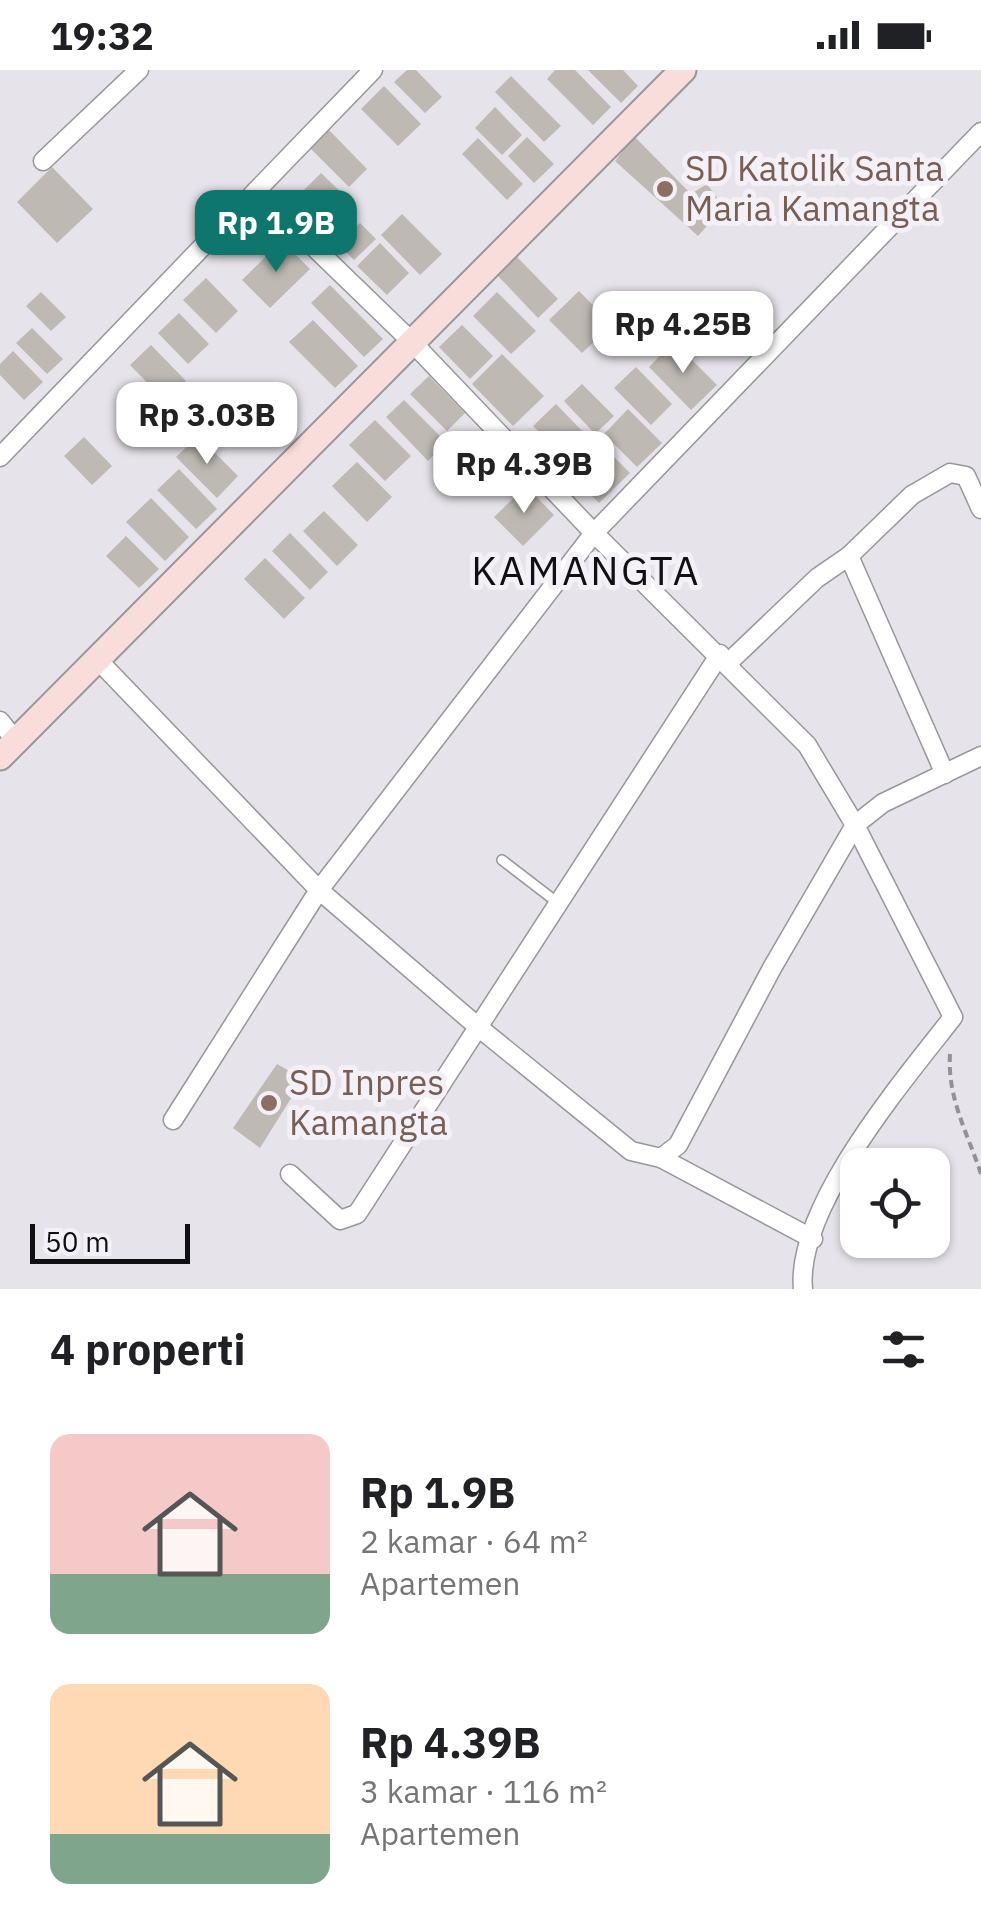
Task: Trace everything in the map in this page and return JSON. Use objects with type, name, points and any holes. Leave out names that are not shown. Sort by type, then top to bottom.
[{"type":"main road","points":[[5,739],[96,658],[683,70]]},
{"type":"street","points":[[43,162],[140,70]]},
{"type":"street","points":[[0,457],[373,70]]},
{"type":"street","points":[[174,1120],[319,890],[594,533],[981,132]]},
{"type":"street","points":[[256,191],[410,340],[594,533],[808,745],[855,825],[953,1017],[862,1135],[813,1238],[803,1289]]},
{"type":"street","points":[[290,1174],[340,1220],[357,1214],[558,902],[724,658],[817,578],[849,556],[912,495],[950,474],[966,476],[981,510]]},
{"type":"street","points":[[849,556],[945,774]]},
{"type":"street","points":[[96,658],[319,890],[631,1151],[661,1158],[813,1238]]},
{"type":"street","points":[[661,1158],[678,1145],[772,968],[855,825],[884,803],[981,756]]},
{"type":"lane","points":[[502,860],[558,902]]},
{"type":"path","points":[[953,1017],[949,1070],[959,1121],[981,1174]]},
{"type":"building","points":[[407,70],[416,70],[442,97],[425,113],[394,82]]},
{"type":"building","points":[[555,70],[575,70],[611,107],[593,125],[547,79]]},
{"type":"building","points":[[588,70],[623,70],[638,86],[621,103]]},
{"type":"building","points":[[511,76],[561,126],[544,142],[495,92]]},
{"type":"building","points":[[384,86],[421,124],[398,146],[361,109]]},
{"type":"building","points":[[495,107],[522,135],[502,155],[475,128]]},
{"type":"building","points":[[328,129],[367,169],[349,187],[309,147]]},
{"type":"building","name":"SD Katolik Santa Maria Kamangta","points":[[634,136],[691,194],[707,184],[724,207],[698,236],[615,161]]},
{"type":"building","points":[[527,137],[554,164],[534,183],[508,156]]},
{"type":"building","points":[[478,138],[523,184],[507,200],[462,154]]},
{"type":"building","points":[[52,167],[93,209],[57,243],[17,202]]},
{"type":"building","points":[[321,173],[352,203],[324,230],[294,200]]},
{"type":"building","points":[[402,214],[442,254],[420,275],[381,235]]},
{"type":"building","points":[[360,223],[376,239],[354,260],[338,244]]},
{"type":"building","points":[[282,241],[310,269],[270,308],[242,280]]},
{"type":"building","points":[[380,243],[409,273],[387,295],[357,266]]},
{"type":"building","points":[[517,257],[558,299],[538,318],[498,276]]},
{"type":"building","points":[[206,278],[238,311],[216,333],[183,300]]},
{"type":"building","points":[[330,285],[383,339],[364,357],[311,303]]},
{"type":"building","points":[[579,291],[612,325],[582,353],[549,320]]},
{"type":"building","points":[[41,292],[66,317],[51,331],[26,306]]},
{"type":"building","points":[[497,292],[536,331],[511,354],[473,316]]},
{"type":"building","points":[[720,310],[741,331],[724,348],[703,326]]},
{"type":"building","points":[[179,313],[209,344],[188,364],[158,333]]},
{"type":"building","points":[[313,320],[358,366],[335,388],[289,342]]},
{"type":"building","points":[[462,325],[493,356],[470,379],[439,347]]},
{"type":"building","points":[[32,328],[63,359],[47,374],[16,343]]},
{"type":"building","points":[[674,342],[717,385],[691,410],[649,367]]},
{"type":"building","points":[[151,345],[186,381],[165,401],[130,365]]},
{"type":"building","points":[[13,351],[43,382],[24,400],[0,375],[0,364]]},
{"type":"building","points":[[502,354],[544,396],[513,426],[472,384]]},
{"type":"building","points":[[636,367],[672,404],[651,425],[614,388]]},
{"type":"building","points":[[429,376],[465,413],[447,431],[410,394]]},
{"type":"building","points":[[582,384],[614,416],[595,434],[564,401]]},
{"type":"building","points":[[404,400],[446,442],[428,461],[386,417]]},
{"type":"building","points":[[208,402],[231,426],[213,443],[189,420]]},
{"type":"building","points":[[556,404],[589,438],[567,460],[533,426]]},
{"type":"building","points":[[628,409],[662,443],[637,467],[604,434]]},
{"type":"building","points":[[375,420],[411,456],[385,481],[349,445]]},
{"type":"building","points":[[198,436],[238,476],[217,498],[176,457]]},
{"type":"building","points":[[84,437],[112,466],[92,485],[64,456]]},
{"type":"building","points":[[601,444],[630,473],[599,503],[570,474]]},
{"type":"building","points":[[357,462],[392,497],[367,522],[332,486]]},
{"type":"building","points":[[179,469],[217,509],[196,529],[157,490]]},
{"type":"building","points":[[526,486],[554,515],[523,546],[494,517]]},
{"type":"building","points":[[151,498],[189,537],[165,561],[126,522]]},
{"type":"building","points":[[324,511],[358,545],[337,566],[303,531]]},
{"type":"building","points":[[290,533],[328,572],[310,590],[272,551]]},
{"type":"building","points":[[126,536],[159,569],[139,588],[106,556]]},
{"type":"building","points":[[265,558],[305,598],[284,619],[244,579]]},
{"type":"building","name":"SD Inpres Kamangta","points":[[277,1064],[303,1079],[260,1148],[233,1128]]},
{"type":"place","name":"SD Katolik Santa Maria Kamangta","points":[[665,189]]},
{"type":"place","name":"SD Inpres Kamangta","points":[[269,1103]]},
{"type":"district","name":"KAMANGTA","points":[[586,571]]}]
